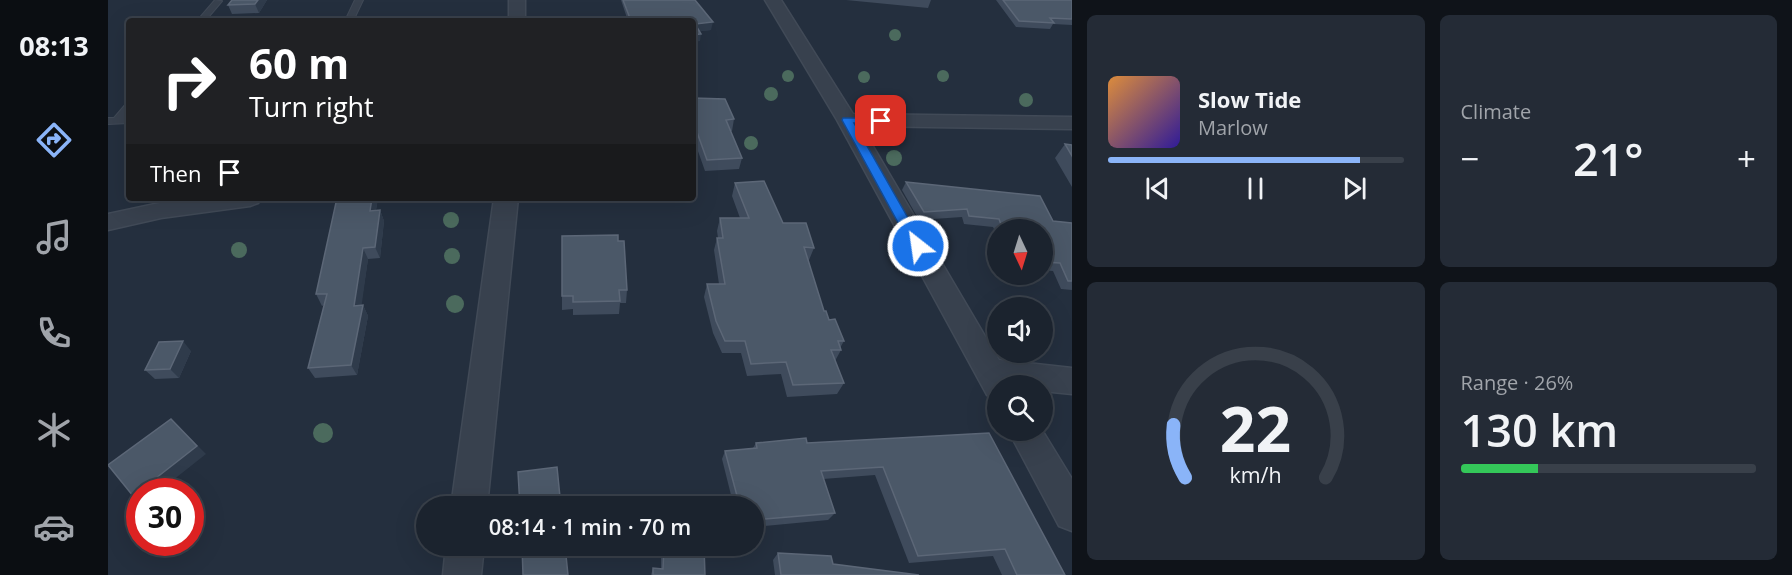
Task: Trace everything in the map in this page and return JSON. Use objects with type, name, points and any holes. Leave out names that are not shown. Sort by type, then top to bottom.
[{"type":"street","points":[[517,0],[517,18]]},
{"type":"street","points":[[773,0],[847,120],[991,375]]},
{"type":"street","points":[[847,120],[1072,123]]},
{"type":"street","points":[[108,222],[138,213],[220,201]]},
{"type":"street","points":[[470,496],[506,201]]},
{"type":"street","points":[[1053,381],[1072,381]]},
{"type":"street","points":[[1030,441],[1072,513]]},
{"type":"street","points":[[462,575],[464,556]]},
{"type":"lane","points":[[350,18],[359,0]]},
{"type":"lane","points":[[204,18],[218,1]]},
{"type":"lane","points":[[112,120],[126,108]]},
{"type":"building","points":[[232,0],[258,0],[255,4],[228,5]]},
{"type":"building","points":[[623,0],[695,0],[713,22],[696,24],[696,18],[630,18]]},
{"type":"building","points":[[1003,0],[1072,0],[1072,19],[1050,18],[1054,23],[1019,21]]},
{"type":"building","points":[[696,98],[725,99],[734,119],[726,120],[742,158],[707,160],[696,129]]},
{"type":"building","points":[[1065,144],[1072,145],[1072,156]]},
{"type":"building","points":[[764,181],[783,223],[806,223],[814,248],[804,247],[824,311],[829,320],[835,319],[844,341],[838,341],[841,350],[831,350],[844,383],[793,385],[786,362],[751,364],[745,341],[725,341],[716,321],[707,284],[725,284],[717,238],[723,238],[720,218],[749,218],[735,183]]},
{"type":"building","points":[[906,182],[1040,196],[1052,219],[999,219],[969,216],[967,209],[924,212]]},
{"type":"building","points":[[336,201],[372,201],[370,211],[380,210],[375,247],[363,248],[354,306],[363,305],[351,365],[308,368],[327,294],[316,294]]},
{"type":"building","points":[[1053,221],[1072,223],[1072,281],[1068,281],[1060,263],[1053,263]]},
{"type":"building","points":[[618,235],[618,241],[624,241],[627,290],[619,290],[620,301],[573,302],[573,296],[562,296],[562,236]]},
{"type":"building","points":[[183,341],[170,369],[145,370],[159,342]]},
{"type":"building","points":[[171,419],[197,446],[156,478],[126,478],[126,487],[108,465]]},
{"type":"building","points":[[987,433],[987,441],[993,441],[1065,575],[1017,575],[1005,549],[918,556],[883,467],[821,471],[835,513],[764,519],[764,496],[737,496],[725,451],[757,448],[756,443],[806,438],[807,443]]},
{"type":"building","points":[[557,467],[560,496],[519,496],[518,472]]},
{"type":"building","points":[[778,553],[831,556],[833,564],[919,575],[781,575]]},
{"type":"building","points":[[522,556],[566,556],[568,575],[523,575]]},
{"type":"building","points":[[664,556],[704,556],[705,575],[653,575],[653,568],[663,569]]},
{"type":"route","points":[[881,121],[847,120],[918,246]]}]
